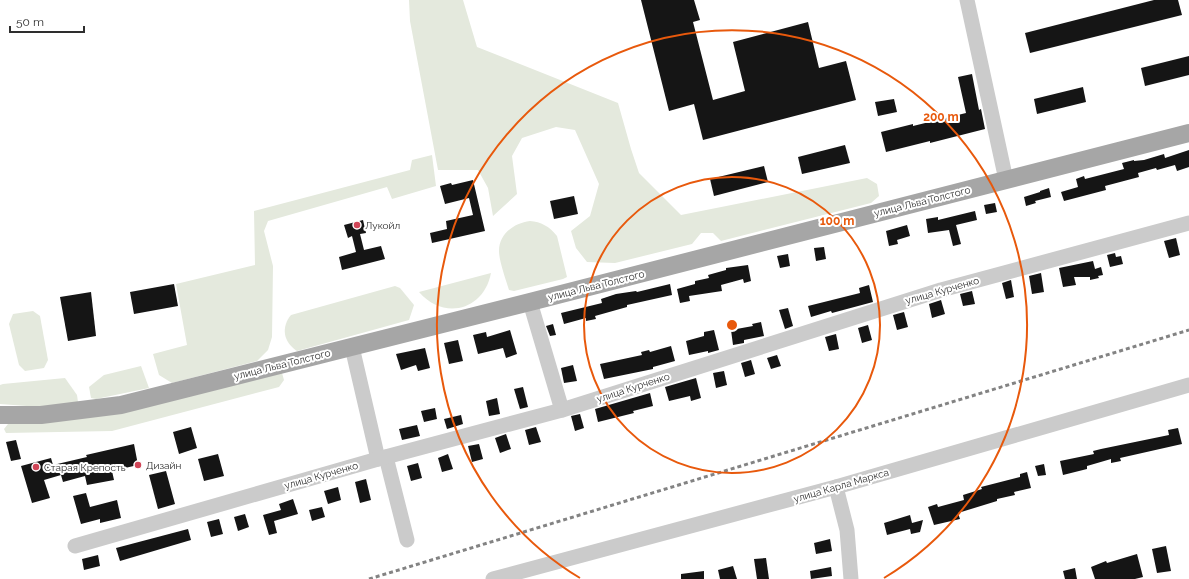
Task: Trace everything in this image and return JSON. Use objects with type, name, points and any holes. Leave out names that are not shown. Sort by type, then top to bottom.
[{"type":"main road","name":"улица Льва Толстого","points":[[0,415],[41,415],[121,405],[1189,133]]},
{"type":"street","points":[[967,0],[1006,180]]},
{"type":"street","name":"улица Курченко","points":[[75,546],[382,458],[562,410],[941,290],[1189,223]]},
{"type":"street","points":[[530,302],[562,410]]},
{"type":"street","points":[[352,347],[382,458],[407,540]]},
{"type":"street","name":"улица Карла Маркса","points":[[493,579],[836,486],[1189,385]]},
{"type":"street","points":[[836,486],[846,530],[851,579]]},
{"type":"shaded area","points":[[409,0],[463,0],[477,47],[618,103],[639,173],[681,215],[867,178],[877,184],[879,196],[871,203],[721,241],[713,233],[701,233],[692,244],[615,263],[587,262],[576,248],[571,231],[590,216],[599,184],[575,130],[556,127],[522,138],[512,156],[517,194],[493,216],[488,188],[478,170],[438,170],[410,21]]},
{"type":"shaded area","points":[[432,155],[436,186],[392,199],[387,187],[268,221],[264,231],[273,266],[272,337],[268,350],[257,361],[172,383],[159,375],[153,354],[187,345],[176,284],[255,265],[254,211],[410,170],[412,160]]},
{"type":"shaded area","points":[[530,221],[545,225],[557,236],[567,277],[514,291],[509,290],[500,260],[500,245],[508,230],[518,224]]},
{"type":"shaded area","points":[[491,273],[487,286],[480,296],[472,303],[462,307],[451,308],[440,306],[429,301],[419,292]]},
{"type":"shaded area","points":[[395,286],[400,288],[414,305],[409,320],[297,351],[286,339],[286,324],[291,315]]},
{"type":"shaded area","points":[[33,311],[40,316],[48,360],[44,368],[25,371],[19,365],[9,324],[13,314]]},
{"type":"shaded area","points":[[141,366],[149,388],[96,399],[91,398],[89,387],[104,375]]},
{"type":"shaded area","points":[[282,373],[284,380],[279,387],[112,431],[6,433],[4,429],[8,424]]},
{"type":"shaded area","points":[[65,378],[77,395],[78,402],[40,407],[0,404],[0,385]]},
{"type":"building","points":[[641,0],[694,0],[700,20],[693,22],[713,100],[745,91],[733,42],[808,22],[819,68],[846,61],[856,100],[703,140],[694,104],[669,111]]},
{"type":"building","points":[[1154,0],[1178,0],[1182,15],[1030,53],[1025,33]]},
{"type":"building","points":[[1189,56],[1189,75],[1145,86],[1141,68]]},
{"type":"building","points":[[972,74],[979,110],[981,109],[985,129],[886,152],[881,132],[966,113],[958,77]]},
{"type":"building","points":[[1083,87],[1086,102],[1037,114],[1034,99]]},
{"type":"building","points":[[894,99],[897,112],[878,116],[875,102]]},
{"type":"building","points":[[845,145],[850,163],[802,174],[798,157]]},
{"type":"building","points":[[1189,150],[1189,167],[1177,171],[1175,165],[1157,170],[1156,168],[1138,173],[1139,177],[1105,186],[1106,190],[1064,201],[1061,192],[1078,187],[1076,179],[1084,176],[1085,179],[1124,169],[1122,163],[1134,160],[1144,160],[1164,154],[1165,158]]},
{"type":"building","points":[[764,166],[768,182],[714,196],[710,179]]},
{"type":"building","points":[[473,180],[485,231],[432,243],[430,233],[447,229],[446,221],[473,215],[469,198],[445,204],[440,186]]},
{"type":"building","points":[[1049,188],[1051,197],[1035,201],[1036,203],[1026,206],[1024,197]]},
{"type":"building","points":[[574,196],[578,214],[554,219],[550,201]]},
{"type":"building","points":[[995,203],[997,212],[986,214],[984,205]]},
{"type":"building","points":[[975,211],[977,220],[956,225],[961,244],[953,246],[949,230],[928,233],[926,219],[938,217],[938,220]]},
{"type":"building","points":[[363,220],[366,233],[360,234],[364,250],[381,246],[385,259],[342,270],[339,257],[356,252],[352,236],[348,238],[344,225]]},
{"type":"building","points":[[907,225],[910,236],[897,240],[898,244],[889,246],[886,231]]},
{"type":"building","points":[[1176,238],[1180,255],[1169,258],[1164,241]]},
{"type":"building","points":[[824,247],[826,259],[816,261],[814,248]]},
{"type":"building","points":[[1115,253],[1116,257],[1121,256],[1123,264],[1110,267],[1107,255]]},
{"type":"building","points":[[788,254],[790,266],[780,268],[777,256]]},
{"type":"building","points":[[1093,261],[1095,269],[1101,267],[1103,275],[1098,276],[1099,278],[1090,280],[1090,277],[1074,277],[1076,285],[1063,287],[1059,268]]},
{"type":"building","points":[[748,265],[751,281],[744,283],[743,279],[721,285],[722,291],[689,296],[690,301],[680,303],[677,289],[695,284],[695,281],[709,278],[708,275],[726,270],[726,268]]},
{"type":"building","points":[[1041,273],[1044,292],[1032,294],[1029,276]]},
{"type":"building","points":[[1011,280],[1014,297],[1006,299],[1002,283]]},
{"type":"building","points":[[174,284],[178,306],[134,314],[130,292]]},
{"type":"building","points":[[670,284],[672,295],[627,305],[627,307],[595,316],[596,319],[586,321],[586,318],[564,324],[561,313],[602,303],[601,299],[616,294],[637,292]]},
{"type":"building","points":[[869,285],[873,302],[811,317],[808,306],[860,293],[859,288]]},
{"type":"building","points":[[972,291],[975,304],[963,306],[960,294]]},
{"type":"building","points":[[91,292],[96,336],[68,341],[60,297]]},
{"type":"building","points":[[941,300],[945,314],[932,318],[929,304]]},
{"type":"building","points":[[788,308],[793,326],[785,329],[779,310]]},
{"type":"building","points":[[904,312],[908,327],[897,330],[893,315]]},
{"type":"building","points":[[761,322],[764,336],[744,340],[744,343],[733,345],[731,330],[753,326],[752,324]]},
{"type":"building","points":[[553,324],[556,335],[550,336],[546,326]]},
{"type":"building","points":[[868,325],[872,340],[862,343],[858,328]]},
{"type":"building","points":[[510,330],[517,354],[506,358],[503,348],[478,354],[473,335],[486,332],[487,337]]},
{"type":"building","points":[[714,330],[719,350],[689,355],[686,341],[704,336],[704,332]]},
{"type":"building","points":[[836,334],[839,349],[829,351],[825,337]]},
{"type":"building","points":[[458,340],[463,361],[449,364],[444,343]]},
{"type":"building","points":[[671,346],[675,361],[653,367],[653,369],[604,379],[600,364],[642,355],[641,352],[649,350],[650,352]]},
{"type":"building","points":[[425,348],[430,368],[418,371],[416,365],[401,370],[396,354]]},
{"type":"building","points":[[777,355],[781,366],[771,369],[767,358]]},
{"type":"building","points":[[751,360],[755,374],[745,377],[741,363]]},
{"type":"building","points":[[573,365],[577,381],[564,383],[561,368]]},
{"type":"building","points":[[724,371],[727,385],[716,388],[713,373]]},
{"type":"building","points":[[696,378],[701,398],[691,401],[690,396],[669,401],[665,387]]},
{"type":"building","points":[[523,387],[528,407],[520,409],[514,389]]},
{"type":"building","points":[[650,393],[653,406],[633,411],[634,413],[598,422],[595,409]]},
{"type":"building","points":[[497,398],[500,414],[489,416],[486,401]]},
{"type":"building","points":[[435,408],[437,419],[424,422],[421,411]]},
{"type":"building","points":[[580,414],[584,428],[575,431],[571,416]]},
{"type":"building","points":[[461,415],[463,424],[447,429],[444,419]]},
{"type":"building","points":[[417,425],[420,436],[402,440],[399,429]]},
{"type":"building","points":[[191,427],[197,448],[179,454],[173,432]]},
{"type":"building","points":[[536,427],[541,442],[529,445],[525,430]]},
{"type":"building","points":[[1178,428],[1182,444],[1120,458],[1121,461],[1111,463],[1111,459],[1087,466],[1087,469],[1063,475],[1060,461],[1094,454],[1093,451],[1101,449],[1169,435],[1168,430]]},
{"type":"building","points":[[506,434],[511,449],[500,453],[495,438]]},
{"type":"building","points":[[16,440],[21,459],[11,461],[6,442]]},
{"type":"building","points":[[134,444],[138,465],[112,471],[114,480],[87,485],[85,476],[63,482],[61,475],[44,480],[50,498],[32,503],[21,466],[51,458],[53,465],[87,457],[86,455]]},
{"type":"building","points":[[479,444],[483,459],[472,462],[468,446]]},
{"type":"building","points":[[218,454],[224,476],[204,481],[198,459]]},
{"type":"building","points":[[448,454],[453,469],[442,472],[438,458]]},
{"type":"building","points":[[418,463],[422,478],[411,481],[407,466]]},
{"type":"building","points":[[1044,464],[1046,475],[1038,476],[1035,466]]},
{"type":"building","points":[[166,471],[175,504],[158,509],[149,475]]},
{"type":"building","points":[[1027,472],[1031,488],[1014,492],[1015,495],[997,499],[997,501],[958,513],[960,519],[934,525],[928,507],[937,504],[938,507],[964,500],[963,495],[982,489],[981,487],[1020,477],[1020,474]]},
{"type":"building","points":[[366,479],[371,500],[360,503],[355,482]]},
{"type":"building","points":[[338,487],[341,500],[328,504],[324,491]]},
{"type":"building","points":[[86,493],[90,507],[117,500],[121,518],[100,523],[100,519],[81,524],[73,496]]},
{"type":"building","points":[[293,499],[298,514],[274,521],[277,533],[269,535],[263,515],[281,510],[279,504]]},
{"type":"building","points":[[322,507],[325,517],[312,521],[309,510]]},
{"type":"building","points":[[245,514],[249,527],[238,531],[234,517]]},
{"type":"building","points":[[910,515],[912,523],[923,520],[920,532],[911,534],[910,529],[887,535],[884,523]]},
{"type":"building","points":[[219,519],[223,534],[211,537],[207,522]]},
{"type":"building","points":[[188,529],[191,540],[120,561],[116,548]]},
{"type":"building","points":[[830,539],[832,551],[816,554],[814,543]]},
{"type":"building","points":[[1166,546],[1171,571],[1157,573],[1152,549]]},
{"type":"building","points":[[1137,554],[1143,577],[1135,579],[1095,579],[1091,567],[1106,561],[1107,563]]},
{"type":"building","points":[[98,555],[100,566],[84,570],[82,559]]},
{"type":"building","points":[[766,558],[769,579],[757,579],[754,559]]},
{"type":"building","points":[[733,566],[737,579],[720,579],[718,570]]},
{"type":"building","points":[[831,567],[832,576],[811,579],[810,571]]},
{"type":"building","points":[[1075,568],[1077,579],[1065,579],[1063,571]]},
{"type":"building","points":[[704,571],[704,579],[681,579],[681,574]]},
{"type":"railway","points":[[369,579],[1189,330]]},
{"type":"place","name":"Лукойл","points":[[357,225]]},
{"type":"place","name":"Дизайн","points":[[138,465]]},
{"type":"place","name":"Старая Крепость","points":[[36,467]]}]
